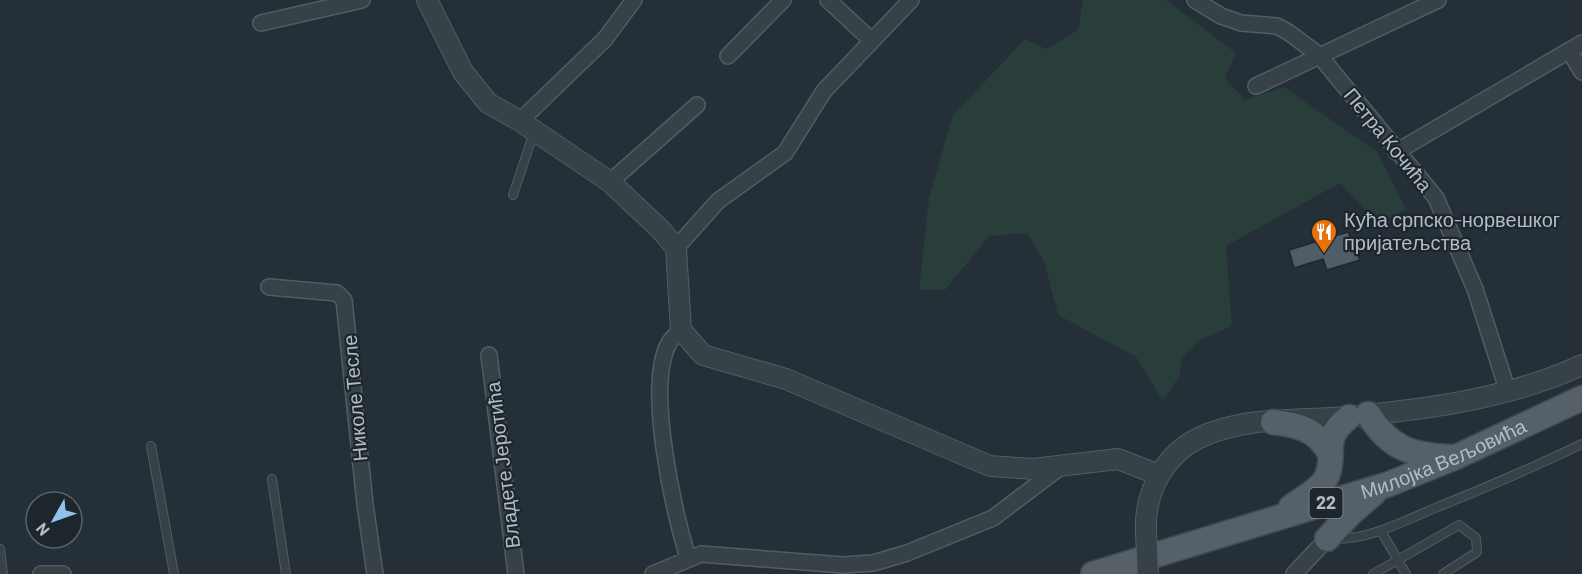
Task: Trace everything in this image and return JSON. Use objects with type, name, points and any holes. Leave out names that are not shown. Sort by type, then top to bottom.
[{"type":"main road","name":"Милојка Вељовића","points":[[1093,574],[1389,484],[1456,457],[1582,398]]},
{"type":"main road","points":[[1264,523],[1323,483],[1329,468],[1331,440],[1339,424],[1358,415],[1375,425],[1399,448],[1418,455],[1456,457]]},
{"type":"main road","points":[[1274,422],[1298,425],[1310,431],[1322,440],[1329,452]]},
{"type":"main road","points":[[1327,539],[1357,506],[1389,484]]},
{"type":"street","points":[[261,23],[362,0]]},
{"type":"street","points":[[427,0],[463,72],[488,103],[528,125],[610,182],[661,230],[675,248],[681,330],[703,355],[786,379],[936,442],[977,462],[1007,469],[1059,468],[1118,459],[1159,475]]},
{"type":"street","points":[[528,125],[605,39],[634,0]]},
{"type":"street","points":[[728,56],[783,0]]},
{"type":"street","points":[[828,0],[871,40]]},
{"type":"street","points":[[675,248],[718,201],[785,153],[824,91],[911,0]]},
{"type":"street","name":"Петра Кочића","points":[[1196,0],[1221,16],[1241,23],[1282,29],[1319,55],[1396,152],[1436,198],[1475,288],[1508,392]]},
{"type":"street","points":[[1256,86],[1438,0]]},
{"type":"street","points":[[1396,152],[1576,48],[1582,72]]},
{"type":"street","points":[[610,182],[697,105]]},
{"type":"street","name":"Николе Тесле","points":[[269,287],[337,293],[344,300],[365,504],[375,574]]},
{"type":"street","points":[[681,330],[669,343],[664,357],[661,414],[676,518],[688,558]]},
{"type":"street","name":"Владете Јеротића","points":[[489,355],[516,574]]},
{"type":"street","points":[[1148,574],[1146,532],[1148,505],[1159,475],[1181,449],[1203,436],[1231,427],[1464,402],[1508,392],[1582,365]]},
{"type":"street","points":[[653,574],[666,571],[688,558],[701,554],[843,565],[873,563],[907,553],[993,518],[1059,468]]},
{"type":"street","points":[[1294,574],[1327,539]]},
{"type":"street","points":[[41,574],[63,574]]},
{"type":"lane","points":[[513,195],[528,125]]},
{"type":"lane","points":[[1327,539],[1364,536],[1381,531],[1523,472],[1582,444]]},
{"type":"lane","points":[[152,446],[174,574]]},
{"type":"lane","points":[[272,479],[286,574]]},
{"type":"lane","points":[[1373,574],[1459,525],[1476,538],[1477,552],[1443,574]]},
{"type":"lane","points":[[1381,531],[1406,574]]},
{"type":"lane","points":[[0,549],[3,574]]},
{"type":"green space","points":[[1083,0],[1166,0],[1236,53],[1225,78],[1245,100],[1284,87],[1377,152],[1406,209],[1379,224],[1340,183],[1226,246],[1232,326],[1200,340],[1181,358],[1180,375],[1163,401],[1136,357],[1058,315],[1044,261],[1027,233],[989,236],[945,290],[919,290],[929,198],[953,115],[1025,39],[1046,49],[1078,30]]},
{"type":"building","name":"Кућа српско-норвешког пријатељства","points":[[1348,232],[1360,260],[1327,270],[1323,259],[1294,268],[1289,250]]},
{"type":"place","name":"Кућа српско-норвешког пријатељства","points":[[1324,255]]}]
